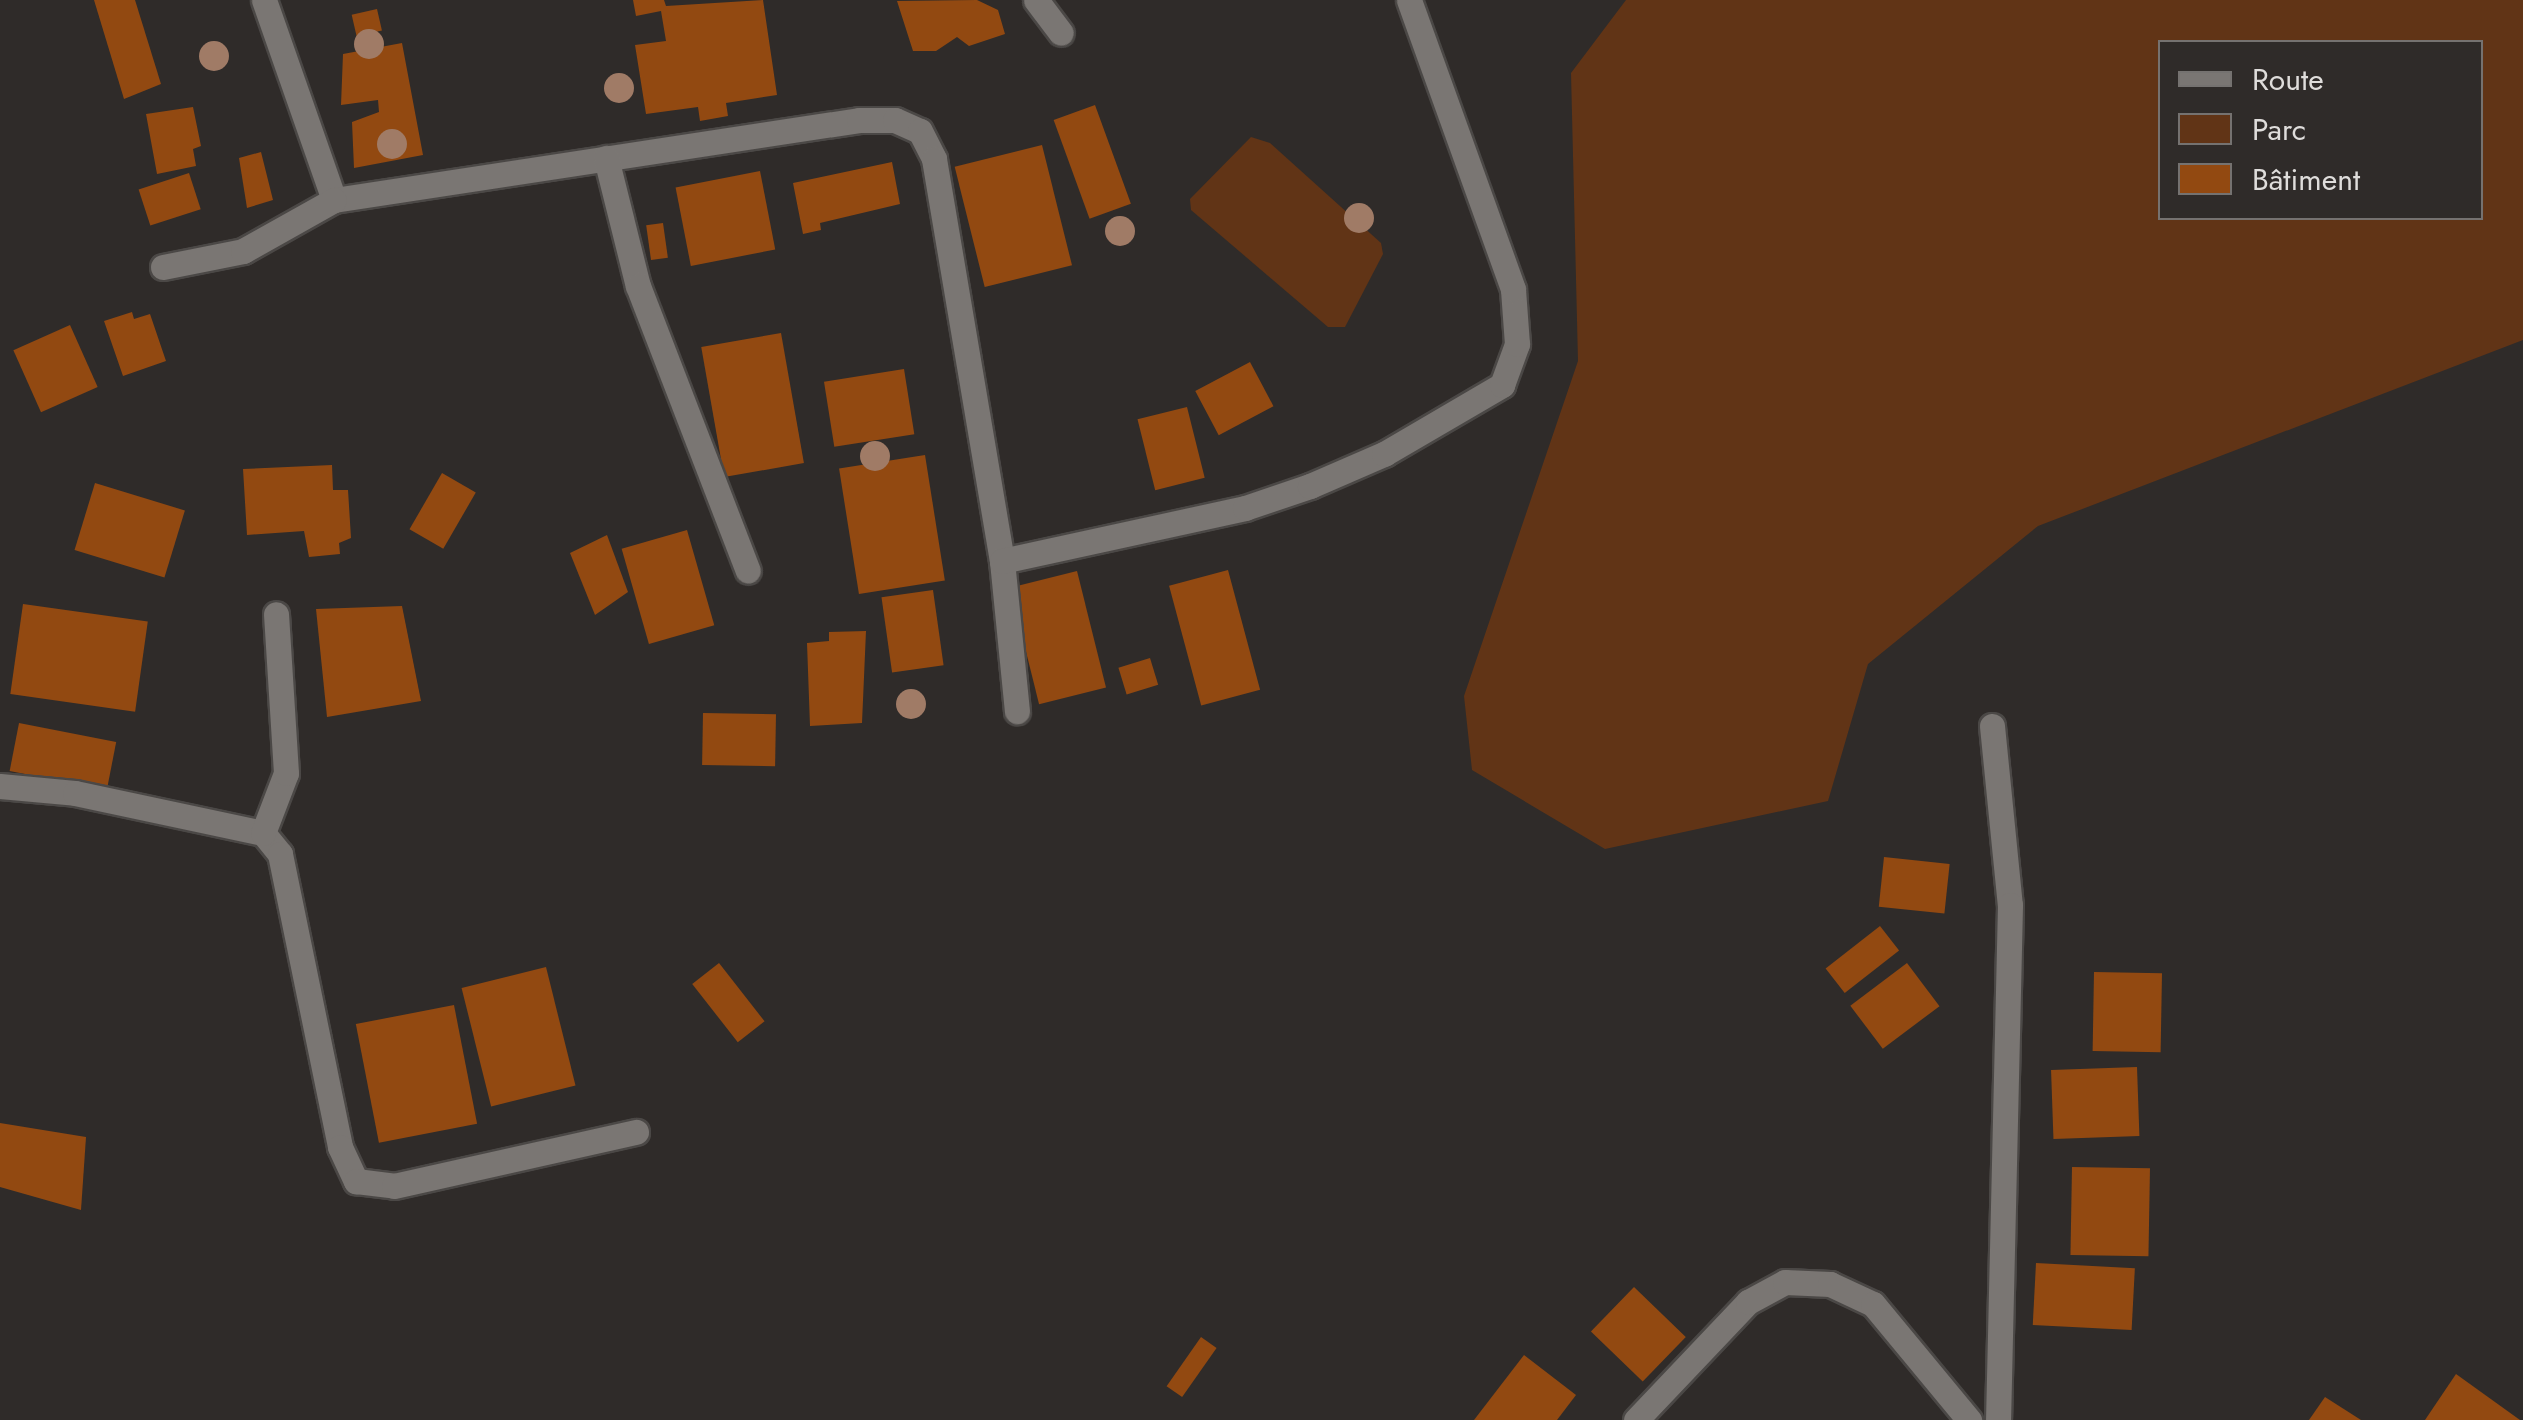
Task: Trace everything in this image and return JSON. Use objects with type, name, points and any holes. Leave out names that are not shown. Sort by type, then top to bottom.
[{"type":"street","points":[[264,0],[334,200]]},
{"type":"street","points":[[1036,0],[1061,33]]},
{"type":"street","points":[[1002,561],[1245,508],[1310,486],[1384,454],[1502,385],[1518,344],[1512,290],[1408,0]]},
{"type":"street","points":[[163,267],[243,250],[334,200],[859,120],[895,120],[920,131],[934,159],[1002,561],[1016,711]]},
{"type":"street","points":[[606,158],[638,286],[748,570]]},
{"type":"street","points":[[262,832],[286,773],[276,614]]},
{"type":"street","points":[[1992,726],[2010,905],[1998,1420]]},
{"type":"street","points":[[0,786],[75,793],[262,832],[280,854],[340,1147],[356,1182],[394,1186],[636,1132]]},
{"type":"street","points":[[1636,1420],[1748,1302],[1785,1282],[1830,1284],[1873,1304],[1969,1420]]},
{"type":"green space","points":[[1626,0],[2523,0],[2523,340],[2038,526],[1868,664],[1828,801],[1605,849],[1472,770],[1464,696],[1578,361],[1571,73]]},
{"type":"green space","points":[[1251,137],[1270,143],[1381,243],[1383,254],[1345,327],[1328,327],[1191,210],[1190,199]]},
{"type":"building","points":[[94,0],[135,0],[161,84],[124,99]]},
{"type":"building","points":[[633,0],[664,0],[666,6],[763,0],[777,95],[726,103],[728,116],[700,121],[698,107],[646,114],[635,45],[666,41],[661,11],[636,16]]},
{"type":"building","points":[[977,0],[998,10],[1005,34],[969,46],[957,37],[936,51],[913,51],[897,1]]},
{"type":"building","points":[[377,9],[382,30],[357,36],[352,15]]},
{"type":"building","points":[[402,43],[423,155],[354,168],[352,122],[379,112],[378,100],[341,105],[343,54]]},
{"type":"building","points":[[1095,105],[1131,204],[1090,219],[1054,120]]},
{"type":"building","points":[[193,107],[201,146],[193,149],[196,166],[157,174],[146,114]]},
{"type":"building","points":[[1042,145],[1072,265],[985,287],[955,167]]},
{"type":"building","points":[[261,152],[273,200],[247,208],[239,158]]},
{"type":"building","points":[[892,162],[900,204],[820,223],[821,230],[803,234],[793,183]]},
{"type":"building","points":[[760,171],[775,250],[691,266],[676,187]]},
{"type":"building","points":[[189,173],[201,209],[150,226],[139,189]]},
{"type":"building","points":[[663,223],[668,258],[651,260],[646,225]]},
{"type":"building","points":[[132,312],[134,319],[150,314],[166,361],[123,376],[104,321]]},
{"type":"building","points":[[70,325],[98,387],[41,412],[13,350]]},
{"type":"building","points":[[781,333],[804,463],[724,477],[701,347]]},
{"type":"building","points":[[1250,362],[1273,406],[1219,435],[1195,391]]},
{"type":"building","points":[[904,369],[914,434],[834,447],[824,382]]},
{"type":"building","points":[[1187,407],[1205,478],[1155,490],[1138,419]]},
{"type":"building","points":[[925,455],[945,580],[859,594],[839,469]]},
{"type":"building","points":[[332,465],[333,490],[348,490],[351,538],[339,543],[340,554],[309,557],[304,531],[247,535],[243,469]]},
{"type":"building","points":[[442,473],[476,492],[443,549],[410,529]]},
{"type":"building","points":[[95,483],[185,510],[164,577],[75,550]]},
{"type":"building","points":[[687,530],[714,625],[649,644],[622,549]]},
{"type":"building","points":[[607,535],[628,592],[595,615],[570,553]]},
{"type":"building","points":[[1228,570],[1260,690],[1201,706],[1169,586]]},
{"type":"building","points":[[1077,571],[1106,687],[1039,704],[1010,588]]},
{"type":"building","points":[[933,590],[944,665],[892,672],[882,597]]},
{"type":"building","points":[[23,604],[148,622],[135,712],[10,694]]},
{"type":"building","points":[[402,606],[421,701],[327,717],[316,609]]},
{"type":"building","points":[[866,631],[862,723],[810,726],[807,643],[829,641],[829,632]]},
{"type":"building","points":[[1150,658],[1158,685],[1127,694],[1118,668]]},
{"type":"building","points":[[703,713],[776,714],[775,766],[702,765]]},
{"type":"building","points":[[19,723],[116,742],[107,790],[10,771]]},
{"type":"building","points":[[1884,857],[1950,864],[1944,914],[1879,907]]},
{"type":"building","points":[[1880,926],[1899,950],[1845,993],[1826,968]]},
{"type":"building","points":[[719,963],[765,1021],[738,1042],[692,984]]},
{"type":"building","points":[[1907,963],[1939,1006],[1883,1049],[1850,1006]]},
{"type":"building","points":[[546,967],[576,1085],[491,1106],[462,988]]},
{"type":"building","points":[[2094,972],[2162,973],[2161,1052],[2093,1051]]},
{"type":"building","points":[[454,1005],[477,1124],[379,1143],[356,1024]]},
{"type":"building","points":[[2137,1067],[2139,1136],[2053,1139],[2051,1070]]},
{"type":"building","points":[[0,1123],[86,1137],[81,1210],[0,1187]]},
{"type":"building","points":[[2072,1167],[2150,1168],[2148,1256],[2070,1255]]},
{"type":"building","points":[[2036,1263],[2135,1268],[2132,1330],[2033,1325]]},
{"type":"building","points":[[1634,1287],[1686,1337],[1643,1382],[1591,1332]]},
{"type":"building","points":[[1201,1337],[1217,1348],[1182,1397],[1167,1386]]},
{"type":"building","points":[[1524,1355],[1576,1395],[1557,1420],[1474,1420]]},
{"type":"building","points":[[2456,1374],[2520,1420],[2425,1420]]},
{"type":"building","points":[[2325,1397],[2361,1420],[2309,1420]]}]
